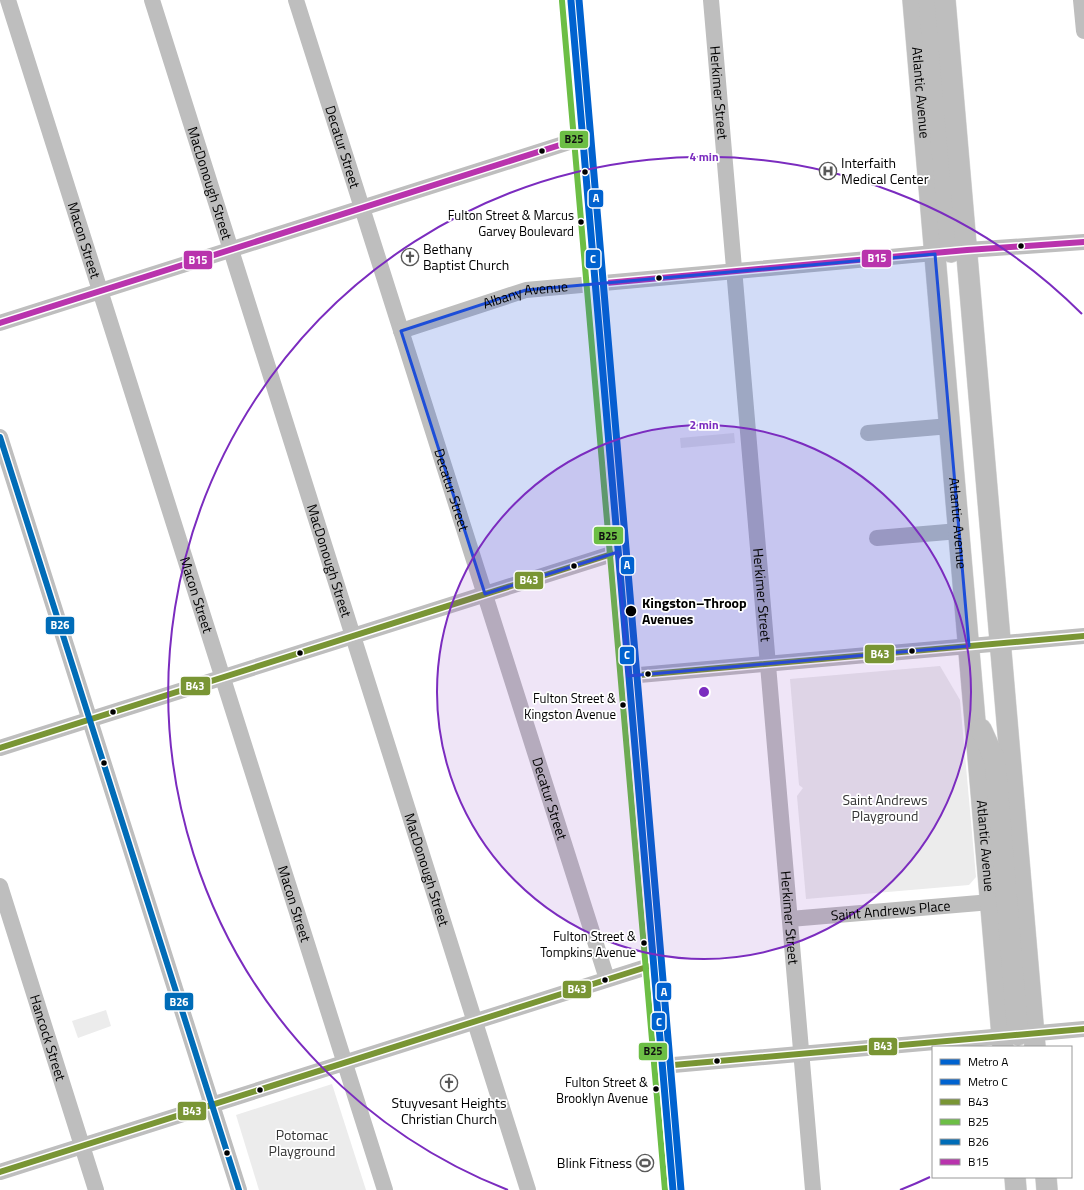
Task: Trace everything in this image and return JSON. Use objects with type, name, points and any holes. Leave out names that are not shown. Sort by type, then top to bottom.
[{"type":"main road","points":[[570,0],[673,1190]]},
{"type":"main road","name":"Atlantic Avenue","points":[[913,0],[951,252],[1000,643],[1018,1040]]},
{"type":"main road","points":[[929,0],[951,252]]},
{"type":"main road","name":"Atlantic Avenue","points":[[942,5],[951,252],[950,426],[991,902],[1018,1040]]},
{"type":"main road","points":[[974,713],[995,760],[1018,1040]]},
{"type":"main road","points":[[1014,1178],[1016,1190]]},
{"type":"main road","points":[[1046,1178],[1047,1190]]},
{"type":"street","name":"Macon Street","points":[[8,0],[385,1190]]},
{"type":"street","name":"MacDonough Street","points":[[152,0],[528,1190]]},
{"type":"street","name":"Decatur Street","points":[[296,0],[607,979]]},
{"type":"street","name":"Herkimer Street","points":[[711,0],[813,1190]]},
{"type":"street","points":[[1081,0],[1084,31]]},
{"type":"street","points":[[0,323],[231,248],[362,209],[582,138]]},
{"type":"street","name":"Albany Avenue","points":[[401,331],[526,290],[951,252],[1084,242]]},
{"type":"street","points":[[868,434],[950,426]]},
{"type":"street","points":[[0,437],[239,1190]]},
{"type":"street","points":[[877,538],[959,531]]},
{"type":"street","points":[[0,748],[618,552]]},
{"type":"street","points":[[628,676],[1084,636]]},
{"type":"street","name":"Hancock Street","points":[[0,886],[96,1190]]},
{"type":"street","name":"Saint Andrews Place","points":[[790,920],[991,902]]},
{"type":"street","points":[[0,1172],[475,1020],[653,965]]},
{"type":"street","points":[[662,1066],[802,1054],[1018,1040],[1084,1029]]},
{"type":"highlighted area","points":[[935,254],[969,646],[628,676],[618,552],[485,594],[401,331],[526,290]]},
{"type":"green space","points":[[734,433],[735,443],[681,448],[680,438]]},
{"type":"green space","name":"Saint Andrews Playground","points":[[940,666],[960,700],[976,877],[969,885],[806,899],[797,796],[803,788],[799,785],[790,679]]},
{"type":"green space","points":[[106,1010],[111,1026],[78,1038],[72,1021]]},
{"type":"green space","name":"Potomac Playground","points":[[332,1084],[366,1190],[259,1190],[236,1115]]},
{"type":"metro line","name":"A","points":[[579,0],[681,1190]]},
{"type":"metro line","name":"C","points":[[571,1],[673,1190]]},
{"type":"transit line","name":"B25","points":[[562,1],[665,1190]]},
{"type":"transit line","name":"B15","points":[[0,323],[582,138],[595,284],[967,250],[1084,242]]},
{"type":"transit line","name":"B26","points":[[0,437],[239,1190]]},
{"type":"transit line","name":"B43","points":[[0,748],[618,552],[628,676],[1084,636]]},
{"type":"transit line","name":"B43","points":[[0,1172],[653,965],[662,1066],[1084,1029]]},
{"type":"place","name":"Interfaith Medical Center","points":[[828,171]]},
{"type":"place","name":"Fulton Street & Marcus Garvey Boulevard","points":[[581,222]]},
{"type":"place","name":"Bethany Baptist Church","points":[[410,257]]},
{"type":"place","name":"Kingston–Throop Avenues","points":[[631,611]]},
{"type":"place","name":"Fulton Street & Kingston Avenue","points":[[623,705]]},
{"type":"place","name":"Fulton Street & Tompkins Avenue","points":[[644,943]]},
{"type":"place","name":"Stuyvesant Heights Christian Church","points":[[449,1083]]},
{"type":"place","name":"Fulton Street & Brooklyn Avenue","points":[[656,1089]]},
{"type":"place","name":"Blink Fitness","points":[[645,1163]]}]
